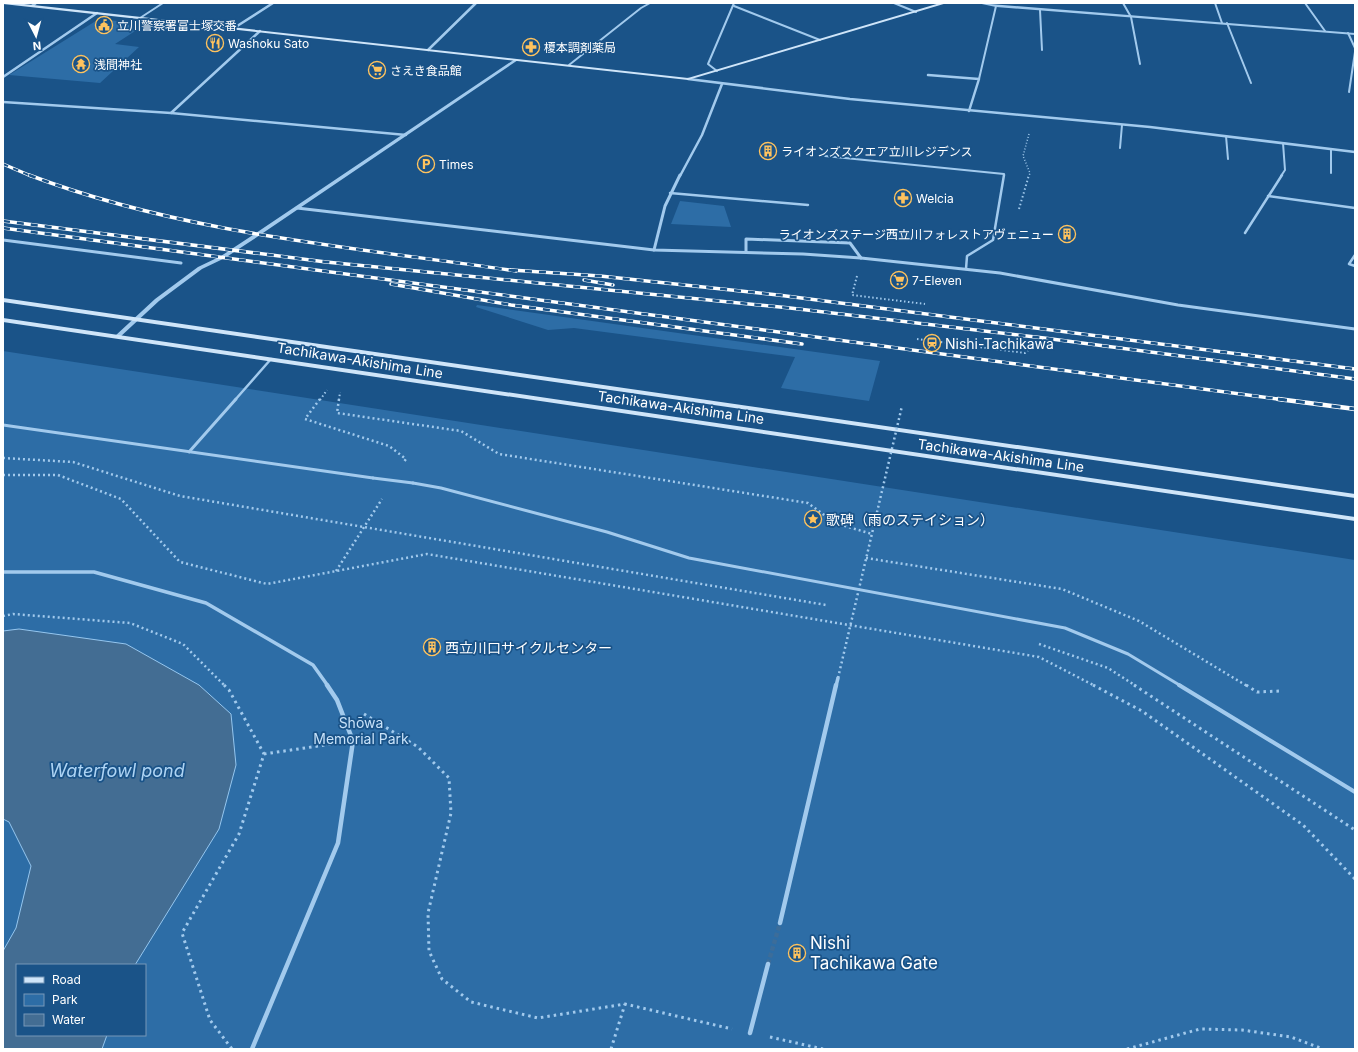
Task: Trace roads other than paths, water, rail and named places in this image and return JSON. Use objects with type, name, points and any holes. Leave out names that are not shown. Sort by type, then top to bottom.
[{"type":"main road","points":[[3,3],[34,5],[688,79],[945,3]]},
{"type":"main road","name":"Tachikawa-Akishima Line","points":[[3,300],[1355,496]]},
{"type":"main road","name":"Tachikawa-Akishima Line","points":[[3,320],[1355,519]]},
{"type":"street","points":[[234,28],[273,3]]},
{"type":"street","points":[[428,50],[476,3]]},
{"type":"street","points":[[979,3],[1040,10],[1227,23],[1355,34]]},
{"type":"street","points":[[3,77],[97,13]]},
{"type":"street","points":[[171,113],[260,31]]},
{"type":"street","points":[[117,337],[157,300],[200,268],[233,251],[516,60]]},
{"type":"street","points":[[928,75],[979,79],[969,111]]},
{"type":"street","points":[[688,79],[855,100],[1122,125],[1283,142],[1355,152]]},
{"type":"street","points":[[654,250],[665,206],[670,193],[702,135],[722,84]]},
{"type":"street","points":[[3,102],[171,113],[406,135]]},
{"type":"street","points":[[297,208],[654,250],[746,252],[861,258],[966,269],[1000,273],[1178,305],[1355,329]]},
{"type":"street","points":[[746,252],[746,239],[850,243],[861,258]]},
{"type":"street","points":[[3,240],[181,262]]},
{"type":"street","points":[[3,572],[94,572],[206,603],[313,665],[337,700],[353,741],[338,843],[252,1049]]},
{"type":"street","points":[[780,923],[838,678]]},
{"type":"street","points":[[750,1033],[768,964]]},
{"type":"lane","points":[[140,18],[163,3]]},
{"type":"lane","points":[[569,65],[641,8],[650,3]]},
{"type":"lane","points":[[894,3],[916,12]]},
{"type":"lane","points":[[1123,3],[1130,17],[1140,64]]},
{"type":"lane","points":[[1215,3],[1222,23]]},
{"type":"lane","points":[[1305,3],[1325,31]]},
{"type":"lane","points":[[717,71],[708,64],[734,4],[820,40]]},
{"type":"lane","points":[[979,79],[996,6]]},
{"type":"lane","points":[[1040,10],[1042,50]]},
{"type":"lane","points":[[1227,23],[1251,83]]},
{"type":"lane","points":[[1348,33],[1355,48]]},
{"type":"lane","points":[[1349,92],[1355,52]]},
{"type":"lane","points":[[1120,148],[1122,125]]},
{"type":"lane","points":[[1226,136],[1228,159]]},
{"type":"lane","points":[[1245,233],[1285,170],[1283,142]]},
{"type":"lane","points":[[1331,149],[1331,174]]},
{"type":"lane","points":[[825,156],[1004,174],[994,240],[967,256],[966,269]]},
{"type":"lane","points":[[670,193],[808,205]]},
{"type":"lane","points":[[1268,196],[1355,208]]},
{"type":"lane","points":[[1355,255],[1349,264],[1355,266]]},
{"type":"lane","points":[[189,452],[271,359]]},
{"type":"lane","points":[[3,425],[441,488],[607,532],[689,558],[1065,628],[1128,654],[1355,792]]},
{"type":"water","name":"Waterfowl pond","points":[[19,629],[126,644],[199,685],[231,714],[236,765],[219,829],[136,964],[16,964],[16,1036],[107,1036],[102,1049],[3,1049],[3,951],[16,928],[31,866],[9,822],[3,819],[3,631]]},
{"type":"tunnel","points":[[768,964],[780,923]]},
{"type":"railway","points":[[3,164],[31,176]]},
{"type":"railway","points":[[29,175],[88,195],[148,212],[208,225],[331,246],[516,271]]},
{"type":"railway","points":[[3,221],[326,262],[790,308],[1044,338],[1355,379]]},
{"type":"railway","points":[[3,228],[1285,400]]},
{"type":"railway","points":[[511,270],[600,276],[778,295],[1355,369]]},
{"type":"railway","points":[[584,280],[613,285]]},
{"type":"railway","points":[[391,284],[511,305],[802,344]]},
{"type":"railway","points":[[1278,399],[1355,409]]},
{"type":"place","name":"立川警察署富士塚交番","points":[[104,25]]},
{"type":"place","name":"Washoku Sato","points":[[215,43]]},
{"type":"place","name":"榎本調剤薬局","points":[[531,47]]},
{"type":"place","name":"浅間神社","points":[[81,64]]},
{"type":"place","name":"さえき食品館","points":[[377,70]]},
{"type":"place","name":"ライオンズスクエア立川レジデンス","points":[[768,151]]},
{"type":"place","name":"Times","points":[[426,164]]},
{"type":"place","name":"Welcia","points":[[903,198]]},
{"type":"place","name":"ライオンズステージ西立川フォレストアヴェニュー","points":[[1067,234]]},
{"type":"place","name":"7-Eleven","points":[[899,280]]},
{"type":"place","name":"Nishi-Tachikawa","points":[[932,343]]},
{"type":"place","name":"歌碑（雨のステイション）","points":[[813,519]]},
{"type":"place","name":"西立川口サイクルセンター","points":[[432,647]]},
{"type":"place","name":"Nishi Tachikawa Gate","points":[[797,953]]},
{"type":"park label","name":"Shōwa Memorial Park","points":[[361,730]]}]
